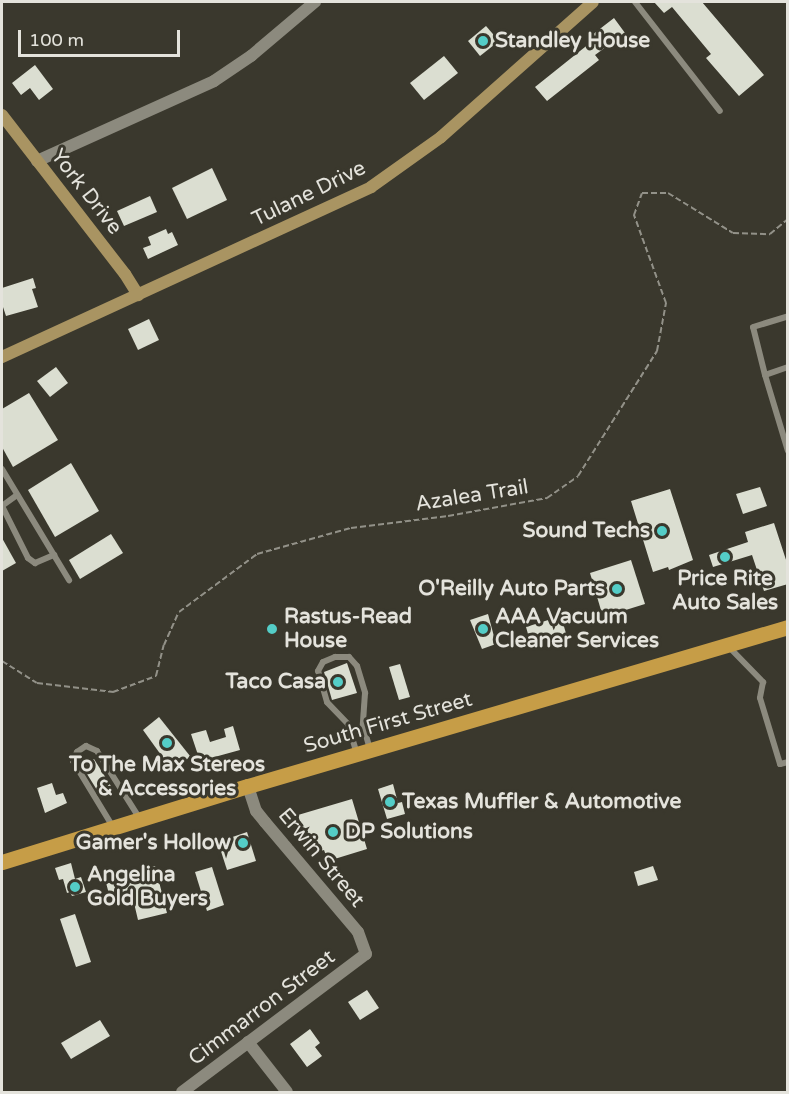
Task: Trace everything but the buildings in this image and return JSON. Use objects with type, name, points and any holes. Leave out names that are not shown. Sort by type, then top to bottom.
[{"type":"main road","name":"South First Street","points":[[2,862],[248,786],[788,627]]},
{"type":"street","points":[[37,161],[214,81],[251,56],[315,2]]},
{"type":"street","name":"Tulane Drive","points":[[2,357],[372,188],[441,136],[593,2]]},
{"type":"street","name":"York Drive","points":[[2,115],[125,274],[138,295]]},
{"type":"street","name":"Erwin Street","points":[[248,786],[256,811],[358,932],[366,954]]},
{"type":"street","name":"Cimmarron Street","points":[[182,1092],[366,954]]},
{"type":"street","points":[[248,1042],[287,1092]]},
{"type":"lane","points":[[634,2],[720,111]]},
{"type":"lane","points":[[788,316],[753,327],[788,452]]},
{"type":"lane","points":[[765,375],[788,367]]},
{"type":"lane","points":[[2,469],[69,580]]},
{"type":"lane","points":[[17,495],[3,506],[28,558],[34,563],[54,555]]},
{"type":"lane","points":[[727,645],[763,682],[760,698],[780,764],[788,762]]},
{"type":"lane","points":[[335,657],[349,657],[357,666],[365,693],[364,752],[348,724],[327,702],[318,671],[323,662],[335,657]]},
{"type":"lane","points":[[114,828],[73,761],[77,752],[86,746],[97,751],[140,820]]},
{"type":"path","name":"Azalea Trail","points":[[2,661],[37,683],[113,692],[156,676],[164,645],[179,612],[257,554],[351,528],[448,516],[547,498],[578,476],[657,351],[666,303],[633,215],[642,193],[668,193],[733,233],[770,234],[788,219]]},
{"type":"place","name":"Standley House","points":[[483,41]]},
{"type":"place","name":"Sound Techs","points":[[662,531]]},
{"type":"place","name":"Price Rite Auto Sales","points":[[725,557]]},
{"type":"place","name":"O'Reilly Auto Parts","points":[[617,589]]},
{"type":"place","name":"Rastus-Read House","points":[[272,629]]},
{"type":"place","name":"AAA Vacuum Cleaner Services","points":[[483,629]]},
{"type":"place","name":"Taco Casa","points":[[338,682]]},
{"type":"place","name":"To The Max Stereos & Accessories","points":[[167,743]]},
{"type":"place","name":"Texas Muffler & Automotive","points":[[390,802]]},
{"type":"place","name":"DP Solutions","points":[[333,832]]},
{"type":"place","name":"Gamer's Hollow","points":[[243,843]]},
{"type":"place","name":"Angelina Gold Buyers","points":[[75,887]]}]
